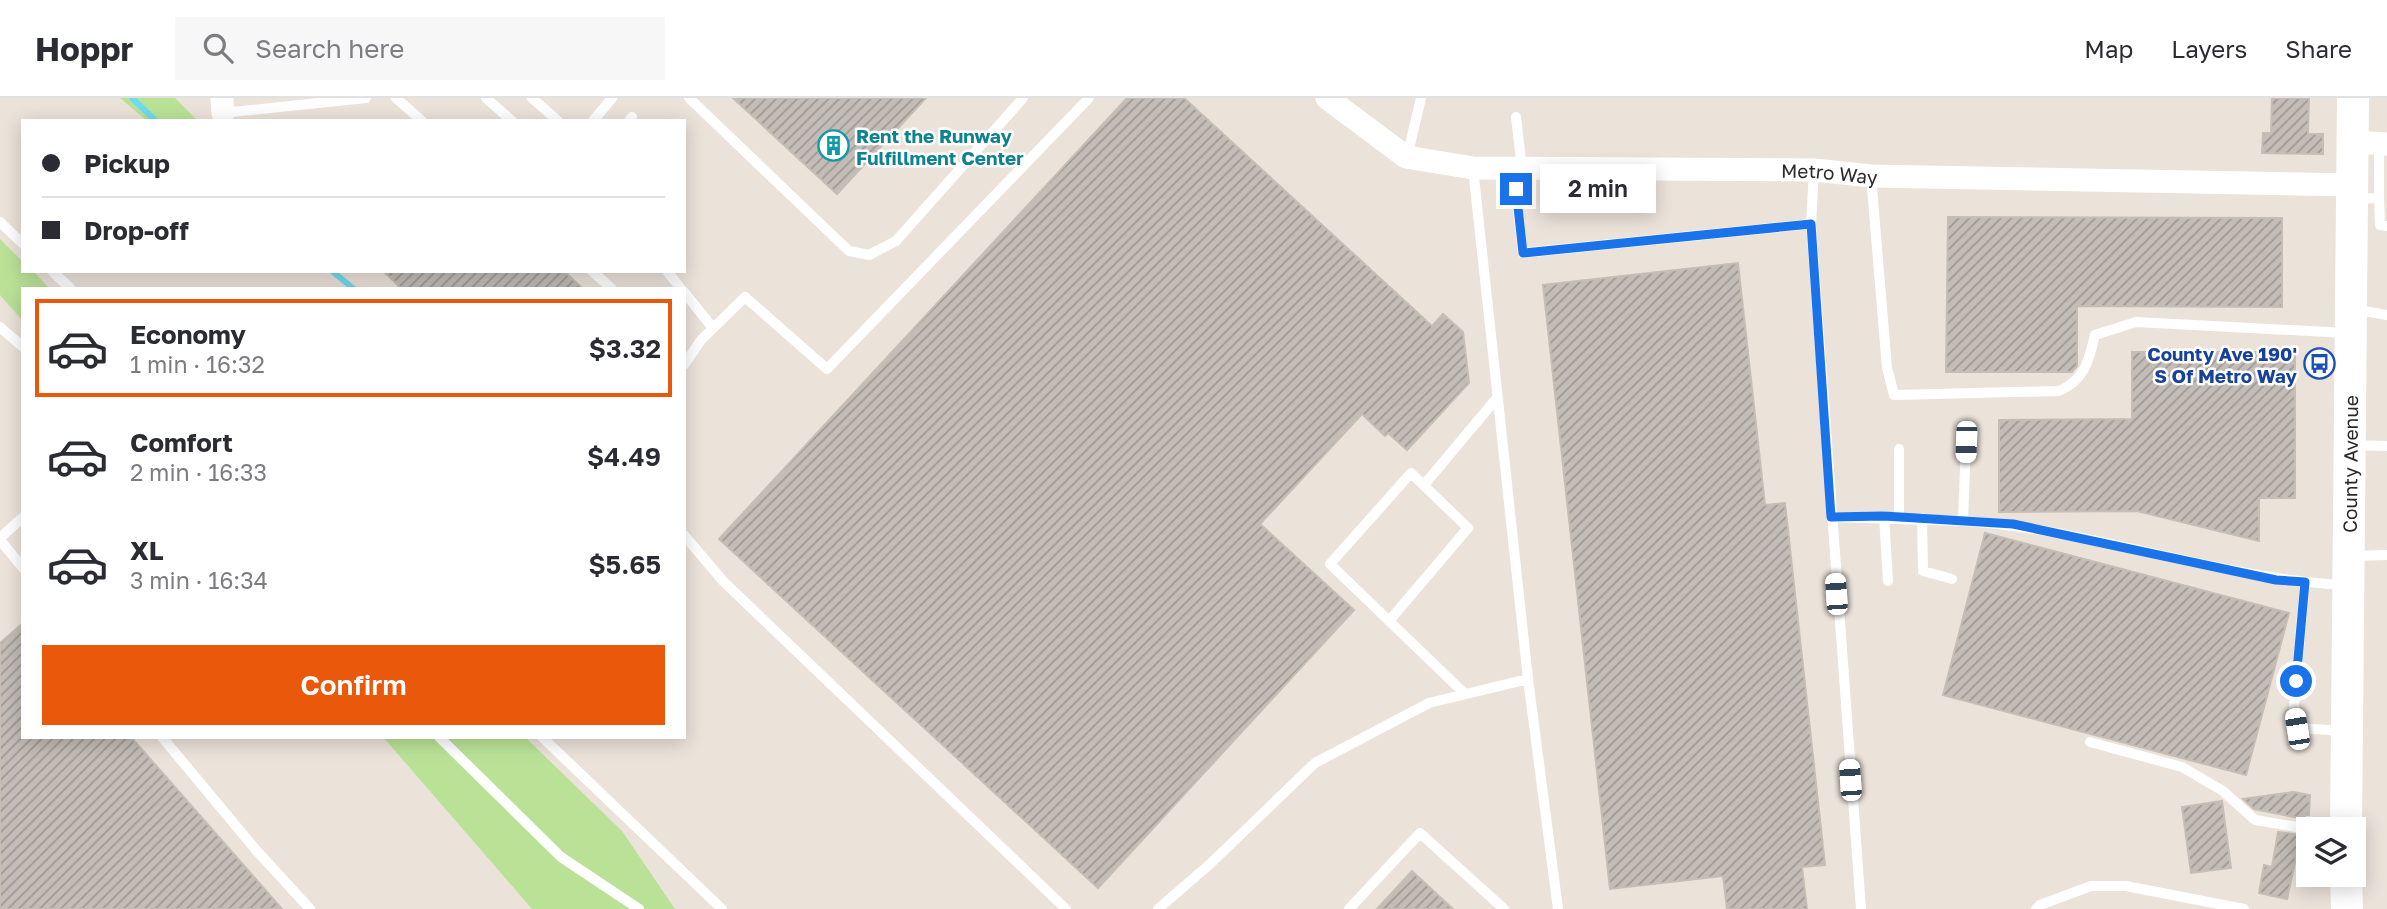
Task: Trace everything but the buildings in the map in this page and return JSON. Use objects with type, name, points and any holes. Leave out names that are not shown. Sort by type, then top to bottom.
[{"type":"main road","name":"County Avenue","points":[[2346,817],[2350,321],[2367,210],[2373,143],[2353,98]]},
{"type":"main road","points":[[2347,887],[2347,909]]},
{"type":"street","name":"Metro Way","points":[[1327,98],[1406,157],[1473,167],[1814,170],[2367,210]]},
{"type":"lane","points":[[222,106],[366,98]]},
{"type":"lane","points":[[396,98],[420,119]]},
{"type":"lane","points":[[486,98],[510,119]]},
{"type":"lane","points":[[532,98],[556,119]]},
{"type":"lane","points":[[595,119],[612,98]]},
{"type":"lane","points":[[689,98],[849,251],[869,256],[896,241],[1023,98]]},
{"type":"lane","points":[[686,362],[713,328],[745,297],[827,369],[1089,98]]},
{"type":"lane","points":[[1406,157],[1421,98]]},
{"type":"lane","points":[[1516,117],[1523,253],[1811,224]]},
{"type":"lane","points":[[1473,167],[1528,679],[1558,909]]},
{"type":"lane","points":[[1814,170],[1811,224],[1861,909]]},
{"type":"lane","points":[[1871,176],[1887,368],[1894,395],[2059,391],[2074,385],[2088,365],[2095,335],[2136,322],[2350,321],[2387,315]]},
{"type":"lane","points":[[0,222],[21,242]]},
{"type":"lane","points":[[54,273],[69,287]]},
{"type":"lane","points":[[594,273],[610,287]]},
{"type":"lane","points":[[669,273],[680,287]]},
{"type":"lane","points":[[686,294],[713,328]]},
{"type":"lane","points":[[0,327],[21,345]]},
{"type":"lane","points":[[1424,485],[1496,399]]},
{"type":"lane","points":[[1963,522],[1966,442]]},
{"type":"lane","points":[[2348,445],[2387,446]]},
{"type":"lane","points":[[1899,449],[1899,517]]},
{"type":"lane","points":[[1388,621],[1468,528],[1411,473],[1330,564],[1388,621],[1465,694]]},
{"type":"lane","points":[[1831,517],[1884,516],[2013,524],[2276,580],[2305,582],[2387,555]]},
{"type":"lane","points":[[1884,516],[1888,581]]},
{"type":"lane","points":[[1922,518],[1923,571],[1952,579]]},
{"type":"lane","points":[[21,519],[0,539],[21,565]]},
{"type":"lane","points":[[686,537],[723,581],[1066,909]]},
{"type":"lane","points":[[2305,582],[2294,706],[2297,729],[2346,731]]},
{"type":"lane","points":[[1158,909],[1210,864],[1315,763],[1429,703],[1528,679]]},
{"type":"lane","points":[[164,739],[256,850],[310,909]]},
{"type":"lane","points":[[441,739],[561,857],[639,909]]},
{"type":"lane","points":[[544,739],[722,909]]},
{"type":"lane","points":[[2090,742],[2182,768],[2223,791],[2255,820],[2296,827]]},
{"type":"lane","points":[[1349,909],[1420,833],[1504,909]]},
{"type":"lane","points":[[2036,909],[2040,905],[2091,886],[2126,886],[2244,909]]},
{"type":"lane","points":[[703,909],[707,895]]},
{"type":"green space","points":[[120,98],[175,98],[196,119],[145,119]]},
{"type":"green space","points":[[0,239],[21,260],[21,273],[35,273],[48,287],[21,287],[21,319],[0,295]]},
{"type":"green space","points":[[385,739],[527,739],[622,831],[675,909],[532,909]]},
{"type":"waterway","points":[[132,98],[154,119]]},
{"type":"waterway","points":[[334,273],[352,287]]},
{"type":"place","name":"Rent the Runway Fulfillment Center","points":[[833,146]]},
{"type":"place","name":"County Ave 190' S Of Metro Way","points":[[2320,364]]},
{"type":"route","points":[[1516,189],[1523,253],[1811,224],[1831,517],[1884,516],[2013,524],[2276,580],[2305,582],[2296,681]]}]
